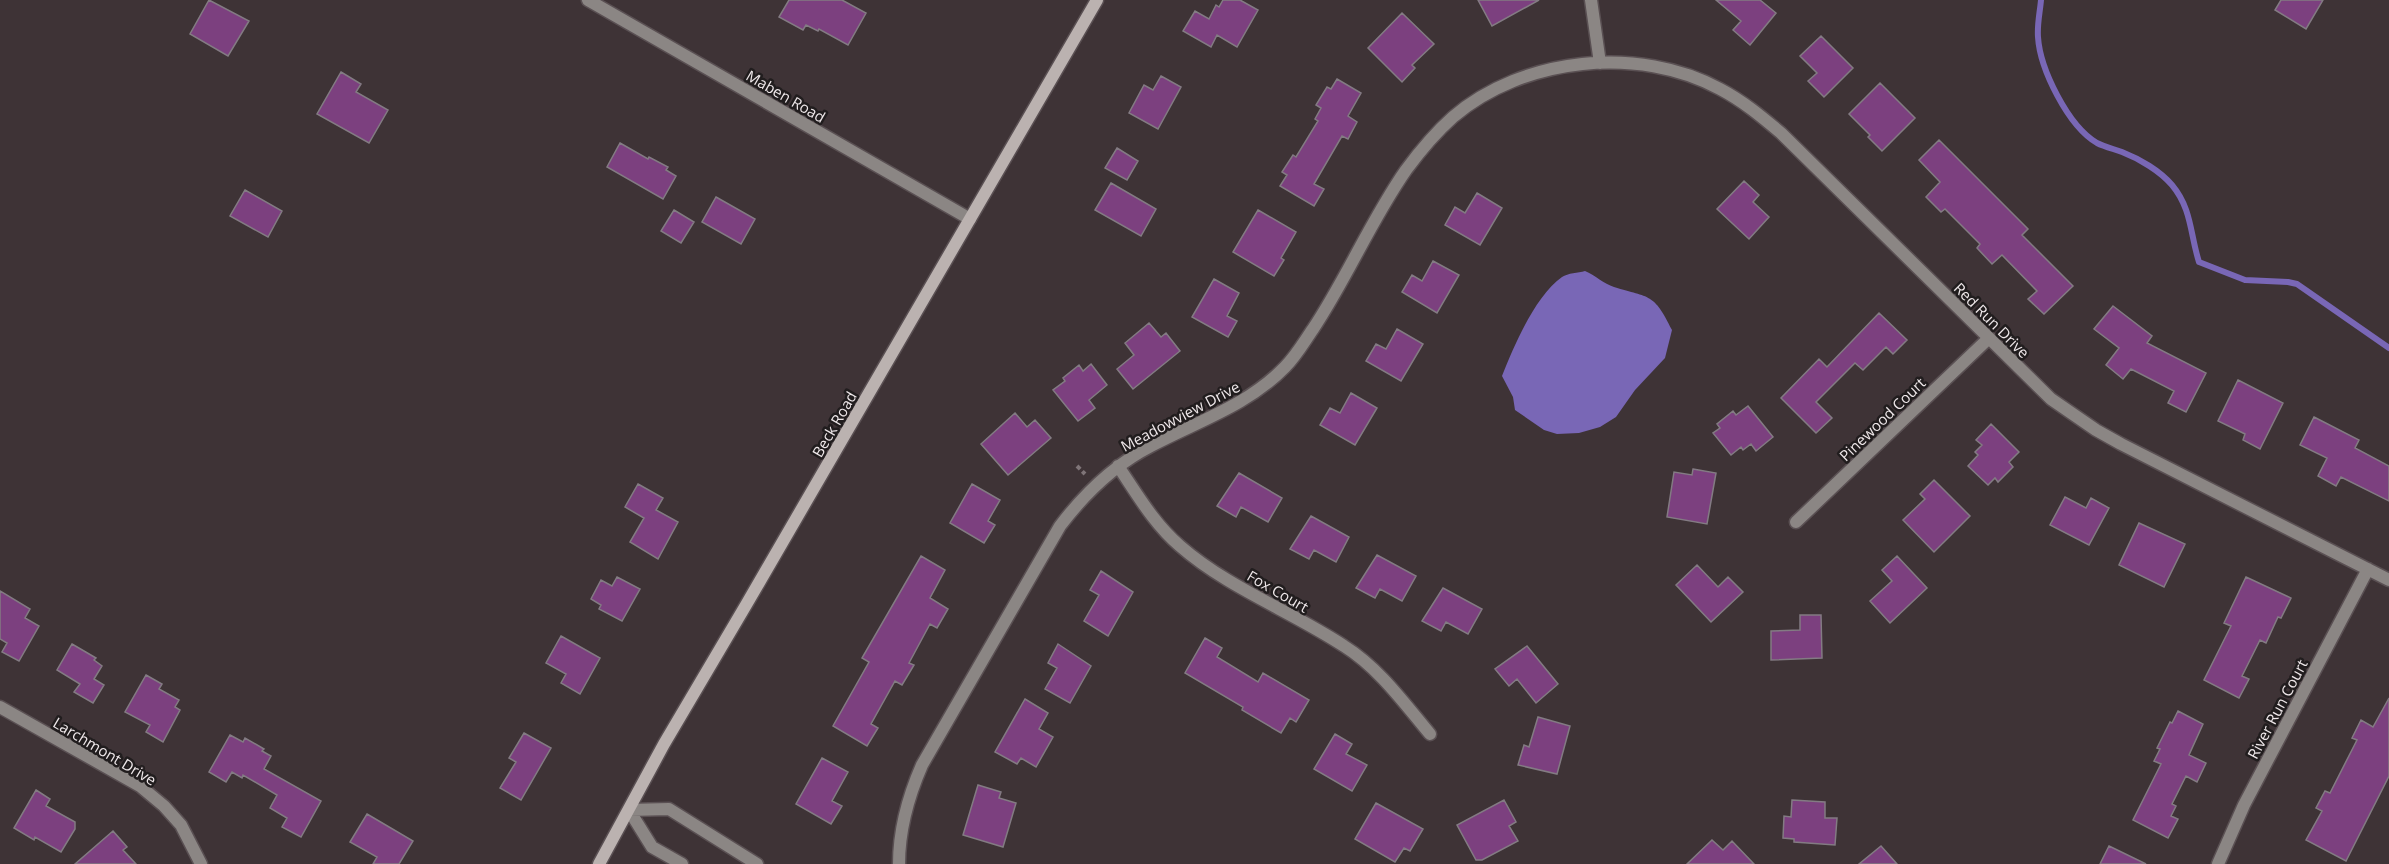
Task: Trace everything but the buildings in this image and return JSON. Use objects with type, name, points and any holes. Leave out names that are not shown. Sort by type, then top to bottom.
[{"type":"main road","name":"Beck Road","points":[[599,864],[664,744],[1097,0]]},
{"type":"street","name":"Maben Road","points":[[588,0],[970,219]]},
{"type":"street","points":[[1591,0],[1600,63]]},
{"type":"street","name":"Red Run Drive","points":[[1600,63],[1639,64],[1677,72],[1720,89],[1752,109],[1781,133],[2051,399],[2096,430],[2389,580]]},
{"type":"street","name":"Meadowview Drive","points":[[899,864],[903,818],[911,790],[922,765],[1060,526],[1089,491],[1118,466],[1151,446],[1239,404],[1285,367],[1323,313],[1405,172],[1427,143],[1454,117],[1483,97],[1523,79],[1555,69],[1600,63]]},
{"type":"street","name":"Pinewood Court","points":[[1796,522],[1989,338]]},
{"type":"street","name":"Fox Court","points":[[1118,466],[1158,523],[1177,544],[1216,573],[1346,647],[1391,686],[1430,734]]},
{"type":"street","name":"River Run Court","points":[[2218,864],[2244,805],[2368,569]]},
{"type":"street","name":"Larchmont Drive","points":[[0,707],[140,786],[164,806],[181,825],[201,864]]},
{"type":"street","points":[[629,810],[652,847],[682,864]]},
{"type":"street","points":[[629,810],[669,810],[757,864]]},
{"type":"path","points":[[1077,466],[1085,474]]},
{"type":"shaded area","points":[[1585,271],[1610,286],[1650,299],[1660,309],[1672,330],[1665,358],[1635,390],[1616,417],[1600,427],[1579,433],[1557,434],[1544,430],[1515,410],[1513,397],[1502,376],[1526,322],[1543,296],[1562,277]]},
{"type":"waterway","points":[[2041,0],[2038,23],[2040,50],[2057,96],[2086,135],[2097,143],[2143,162],[2156,170],[2172,185],[2179,194],[2187,213],[2199,262],[2245,280],[2297,284],[2389,348]]}]
